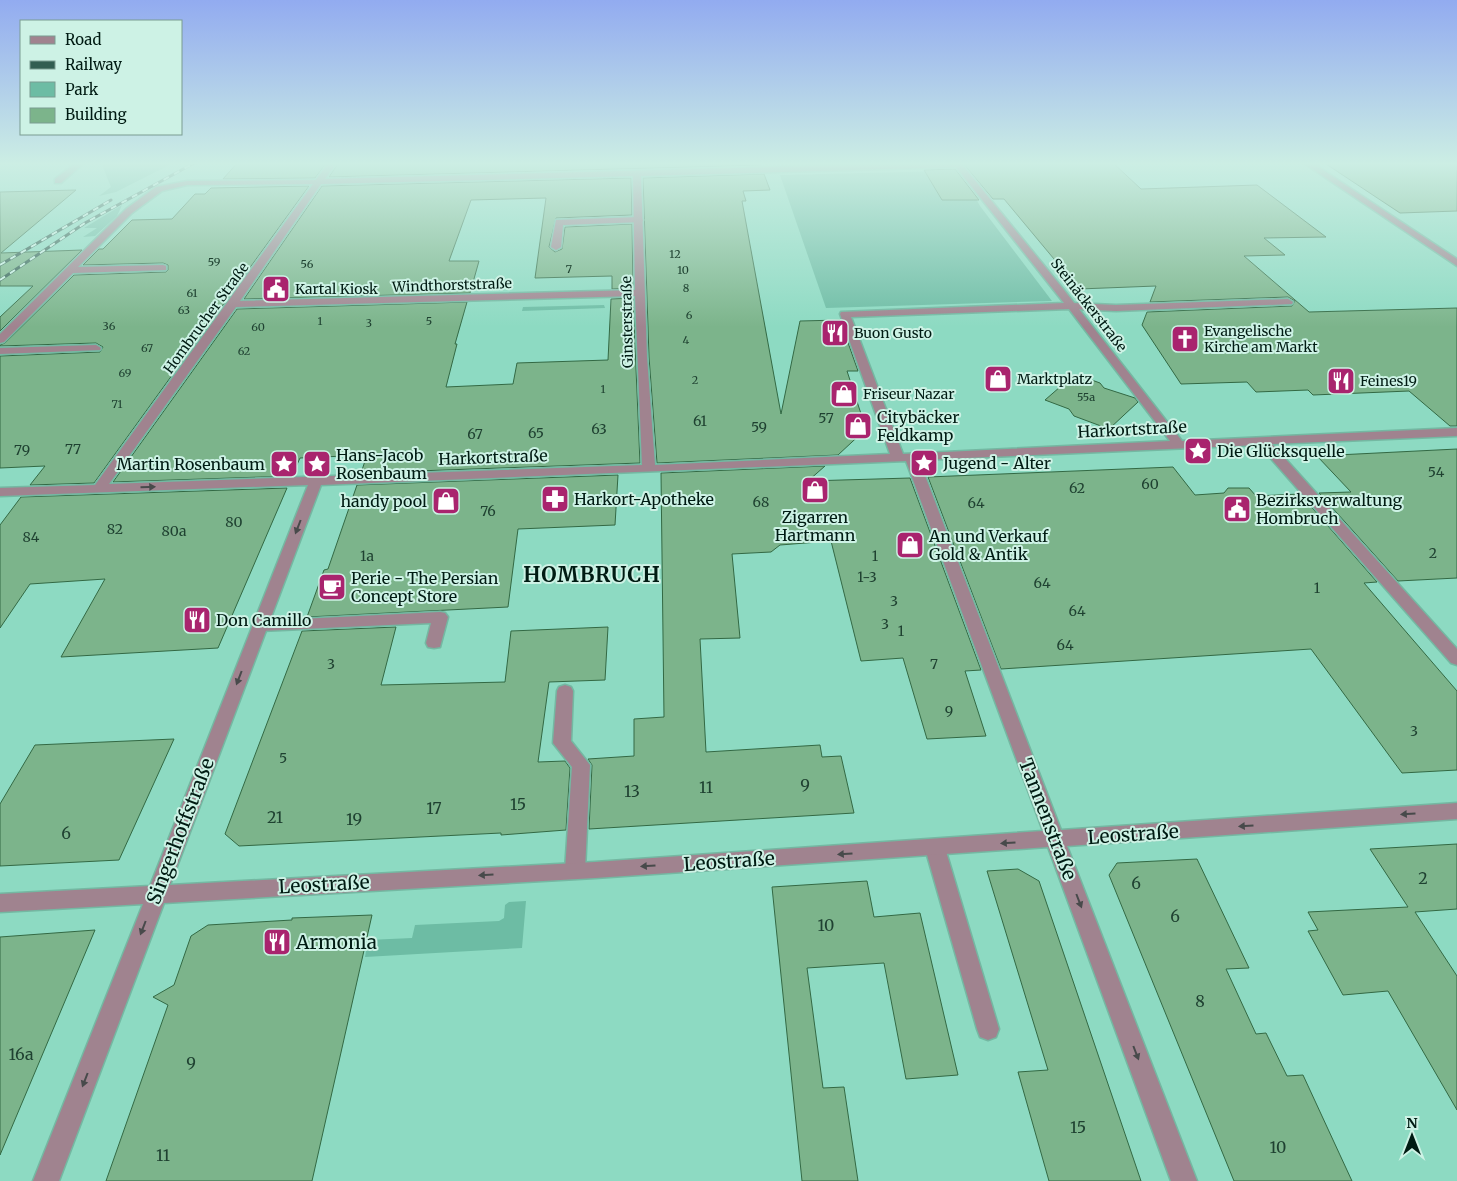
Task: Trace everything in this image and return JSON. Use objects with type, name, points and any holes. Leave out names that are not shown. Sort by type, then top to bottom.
[{"type":"street","points":[[0,340],[123,217]]},
{"type":"street","name":"Hombrucher Straße","points":[[99,489],[234,304],[295,217]]},
{"type":"street","name":"Steinäckerstraße","points":[[1001,217],[1072,306],[1178,444]]},
{"type":"street","points":[[1388,217],[1457,263]]},
{"type":"street","points":[[556,247],[560,222],[639,220]]},
{"type":"street","name":"Ginsterstraße","points":[[639,220],[642,362],[649,469]]},
{"type":"street","points":[[70,270],[163,268]]},
{"type":"street","name":"Windthorststraße","points":[[234,304],[641,293]]},
{"type":"street","points":[[904,457],[845,314],[1072,306],[1116,308],[1288,302]]},
{"type":"street","points":[[0,351],[96,348]]},
{"type":"street","name":"Harkortstraße","points":[[0,492],[649,469],[1457,432]]},
{"type":"street","points":[[1262,441],[1457,659]]},
{"type":"street","name":"Tannenstraße","points":[[904,457],[940,531],[1184,1181]]},
{"type":"street","name":"Singerhoffstraße","points":[[46,1181],[316,481]]},
{"type":"street","points":[[260,626],[440,617],[434,643]]},
{"type":"street","points":[[565,691],[562,742],[581,764],[575,870]]},
{"type":"street","name":"Leostraße","points":[[0,903],[935,848],[1457,811]]},
{"type":"street","points":[[935,848],[988,1029]]},
{"type":"green space","points":[[102,217],[116,217],[95,236],[83,237],[97,228],[84,228]]},
{"type":"green space","points":[[795,217],[988,217],[1052,301],[826,308]]},
{"type":"green space","points":[[604,305],[605,308],[522,311],[523,307]]},
{"type":"green space","points":[[526,901],[522,948],[365,957],[368,940],[412,938],[415,925],[499,921],[504,918],[505,905],[509,902]]},
{"type":"building","points":[[0,217],[44,217],[1,253],[82,250],[0,331],[0,317],[33,286],[0,286]]},
{"type":"building","points":[[174,217],[286,217],[94,483],[30,485],[45,466],[0,468],[0,356],[100,352],[103,347],[96,343],[0,345],[5,343],[74,275],[166,272],[168,265],[163,263],[83,265],[99,249],[103,249],[132,220],[172,219]]},
{"type":"building","points":[[301,217],[465,217],[449,261],[479,261],[470,293],[244,299]]},
{"type":"building","points":[[543,217],[578,217],[556,218],[549,247],[555,252],[562,249],[565,227],[632,224],[633,288],[612,289],[612,276],[535,278]]},
{"type":"building","points":[[644,217],[745,217],[781,414],[800,321],[840,320],[858,371],[847,371],[866,429],[838,455],[657,463],[649,357]]},
{"type":"building","points":[[1019,217],[1300,217],[1326,237],[1264,238],[1285,255],[1244,256],[1309,312],[1457,308],[1457,426],[1450,426],[1409,391],[1313,395],[1308,390],[1256,392],[1247,382],[1181,384],[1142,325],[1147,312],[1292,306],[1295,301],[1288,297],[1150,302],[1156,286],[1079,289]]},
{"type":"building","points":[[633,298],[640,463],[361,473],[367,455],[300,458],[292,476],[113,482],[237,309],[467,302],[455,344],[457,344],[446,387],[513,384],[517,363],[608,360],[611,299]]},
{"type":"building","points":[[1089,379],[1100,383],[1104,388],[1135,398],[1138,402],[1109,429],[1074,416],[1069,409],[1045,400],[1068,380]]},
{"type":"building","points":[[1457,449],[1457,578],[1398,581],[1319,493],[1351,492],[1317,456]]},
{"type":"building","points":[[825,466],[808,481],[910,478],[981,670],[965,671],[986,736],[927,739],[903,658],[861,661],[831,541],[780,545],[771,552],[732,554],[740,638],[700,639],[706,752],[820,745],[822,757],[841,756],[854,813],[589,829],[592,765],[588,759],[634,756],[634,719],[664,717],[661,473]]},
{"type":"building","points":[[1173,467],[1195,495],[1224,493],[1228,488],[1249,488],[1256,496],[1300,494],[1377,582],[1364,583],[1457,691],[1457,770],[1402,773],[1311,649],[1001,669],[928,477]]},
{"type":"building","points":[[618,475],[615,525],[518,529],[508,607],[307,617],[324,570],[328,569],[357,485]]},
{"type":"building","points":[[287,488],[218,648],[61,657],[105,579],[30,584],[0,628],[0,525],[21,497]]},
{"type":"building","points":[[396,627],[381,685],[505,682],[511,631],[608,627],[605,680],[549,682],[538,762],[565,761],[570,768],[566,830],[501,835],[501,833],[239,846],[225,834],[302,631]]},
{"type":"building","points":[[174,739],[119,860],[0,866],[0,804],[35,745]]},
{"type":"building","points":[[1457,844],[1457,909],[1415,912],[1457,976],[1457,1110],[1388,991],[1343,995],[1308,931],[1318,930],[1308,912],[1408,907],[1370,849]]},
{"type":"building","points":[[1197,859],[1249,968],[1226,969],[1256,1034],[1266,1033],[1287,1076],[1303,1075],[1352,1181],[1234,1181],[1109,875],[1117,863]]},
{"type":"building","points":[[1018,869],[1039,881],[1141,1181],[1049,1181],[1018,1072],[1048,1070],[987,871]]},
{"type":"building","points":[[867,881],[874,917],[920,913],[958,1075],[906,1079],[884,963],[807,968],[823,1088],[844,1087],[858,1181],[802,1181],[772,887]]},
{"type":"building","points":[[372,915],[312,1181],[106,1181],[168,1005],[153,997],[174,985],[191,936],[208,925],[292,920],[292,918]]},
{"type":"building","points":[[95,930],[0,1155],[0,937]]},
{"type":"railway","points":[[0,265],[82,217]]},
{"type":"railway","points":[[0,280],[96,217]]},
{"type":"place","name":"Kartal Kiosk","points":[[276,289]]},
{"type":"place","name":"Buon Gusto","points":[[835,333]]},
{"type":"place","name":"Evangelische Kirche am Markt","points":[[1185,339]]},
{"type":"place","name":"Marktplatz","points":[[998,379]]},
{"type":"place","name":"Feines19","points":[[1341,381]]},
{"type":"place","name":"Friseur Nazar","points":[[844,394]]},
{"type":"place","name":"Citybäcker Feldkamp","points":[[858,426]]},
{"type":"place","name":"Die Glücksquelle","points":[[1198,451]]},
{"type":"place","name":"Jugend - Alter","points":[[924,463]]},
{"type":"place","name":"Martin Rosenbaum","points":[[284,464]]},
{"type":"place","name":"Hans-Jacob Rosenbaum","points":[[317,464]]},
{"type":"place","name":"Zigarren Hartmann","points":[[815,490]]},
{"type":"place","name":"Harkort-Apotheke","points":[[555,499]]},
{"type":"place","name":"handy pool","points":[[446,501]]},
{"type":"place","name":"Bezirksverwaltung Hombruch","points":[[1237,509]]},
{"type":"place","name":"An und Verkauf Gold & Antik","points":[[910,545]]},
{"type":"place","name":"Perie - The Persian Concept Store","points":[[332,587]]},
{"type":"place","name":"Don Camillo","points":[[197,620]]},
{"type":"place","name":"Armonia","points":[[277,942]]},
{"type":"district","name":"HOMBRUCH","points":[[592,574]]}]
